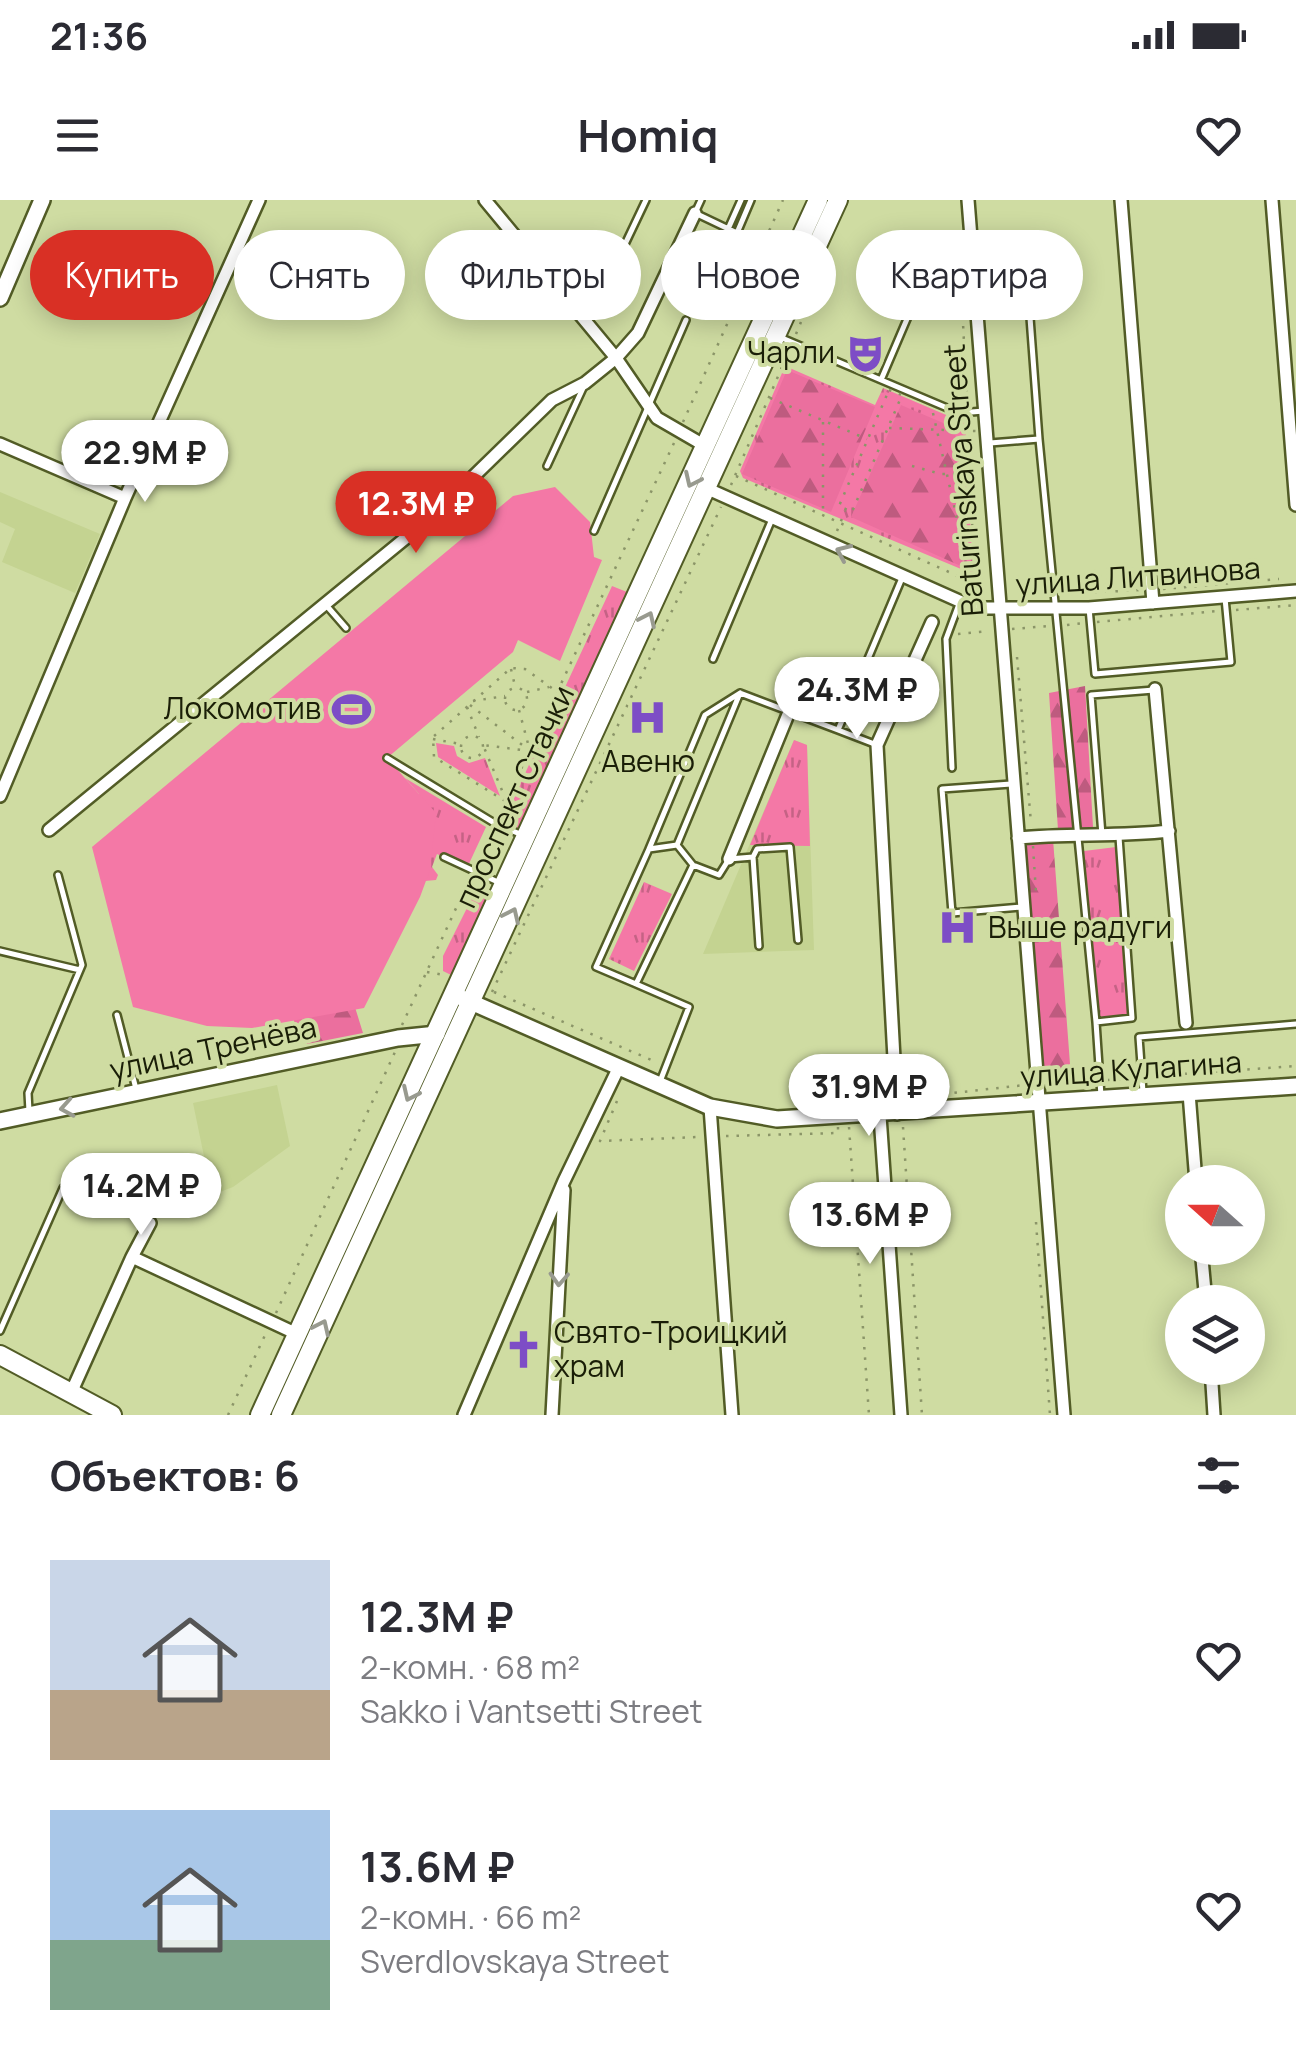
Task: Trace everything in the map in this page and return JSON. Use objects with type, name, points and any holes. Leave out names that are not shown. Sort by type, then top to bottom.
[{"type":"main road","name":"проспект Стачки","points":[[260,1415],[437,1034],[475,994],[504,886],[818,200]]},
{"type":"main road","name":"проспект Стачки","points":[[281,1415],[475,994],[717,493],[786,339],[838,200]]},
{"type":"main road","points":[[0,1354],[71,1393],[87,1409],[112,1415]]},
{"type":"street","points":[[0,298],[42,200]]},
{"type":"street","points":[[0,796],[125,498],[259,200]]},
{"type":"street","name":"Baturinskaya Street","points":[[966,230],[968,200]]},
{"type":"street","points":[[1121,200],[1152,603]]},
{"type":"street","points":[[1272,200],[1296,505]]},
{"type":"street","points":[[490,204],[616,358],[648,406],[678,434],[707,447]]},
{"type":"street","points":[[49,830],[435,514],[552,400],[585,383],[616,358],[638,333],[694,213]]},
{"type":"street","name":"Baturinskaya Street","points":[[974,320],[999,610],[996,630],[1024,907],[1034,1104],[1064,1415]]},
{"type":"street","points":[[0,444],[125,498]]},
{"type":"street","name":"улица Литвинова","points":[[717,493],[975,608],[1226,604],[1296,591]]},
{"type":"street","points":[[901,1415],[877,745],[932,622]]},
{"type":"street","points":[[1155,690],[1186,1024]]},
{"type":"street","points":[[729,859],[789,712]]},
{"type":"street","points":[[1018,838],[1080,832],[1102,838],[1168,831]]},
{"type":"street","name":"улица Кулагина","points":[[475,994],[618,1069],[660,1082],[710,1107],[776,1119],[893,1117],[1296,1086]]},
{"type":"street","name":"улица Тренёва","points":[[0,1120],[398,1038],[437,1034]]},
{"type":"street","points":[[464,1415],[564,1181],[618,1069]]},
{"type":"street","points":[[1189,1093],[1195,1165]]},
{"type":"street","points":[[710,1107],[732,1415]]},
{"type":"street","points":[[552,1415],[564,1181]]},
{"type":"street","points":[[71,1393],[150,1222]]},
{"type":"street","points":[[132,1257],[298,1334]]},
{"type":"street","points":[[1211,1385],[1214,1415]]},
{"type":"lane","points":[[490,204],[504,200]]},
{"type":"lane","points":[[632,230],[646,200]]},
{"type":"lane","points":[[700,200],[694,213],[728,229],[740,200]]},
{"type":"lane","points":[[737,230],[750,200]]},
{"type":"lane","points":[[594,531],[686,320]]},
{"type":"lane","points":[[881,380],[907,320]]},
{"type":"lane","points":[[1030,320],[1053,609],[1080,832],[1101,1099]]},
{"type":"lane","points":[[786,339],[958,413],[984,410]]},
{"type":"lane","points":[[547,466],[585,383]]},
{"type":"lane","points":[[986,437],[1040,439]]},
{"type":"lane","points":[[712,659],[772,519]]},
{"type":"lane","points":[[838,730],[902,578]]},
{"type":"lane","points":[[952,768],[946,639],[960,603]]},
{"type":"lane","points":[[326,604],[346,628]]},
{"type":"lane","points":[[1089,608],[1095,674],[1231,662],[1226,604]]},
{"type":"lane","points":[[1102,838],[1090,695],[1155,690]]},
{"type":"lane","points":[[740,693],[877,745]]},
{"type":"lane","points":[[678,845],[740,693]]},
{"type":"lane","points":[[660,1082],[689,1006],[596,967],[705,715],[740,693]]},
{"type":"lane","points":[[387,758],[496,824],[527,836]]},
{"type":"lane","points":[[1014,784],[942,789],[952,913],[1024,907]]},
{"type":"lane","points":[[1096,1022],[1132,1018],[1119,837]]},
{"type":"lane","points":[[649,849],[678,845]]},
{"type":"lane","points":[[678,845],[693,865],[719,874],[729,859],[753,857]]},
{"type":"lane","points":[[759,946],[753,857],[756,848],[790,847],[798,940]]},
{"type":"lane","points":[[444,857],[504,886]]},
{"type":"lane","points":[[636,984],[693,865]]},
{"type":"lane","points":[[30,1114],[28,1092],[82,959],[58,875]]},
{"type":"lane","points":[[0,951],[80,970]]},
{"type":"lane","points":[[117,1015],[137,1094]]},
{"type":"lane","points":[[1144,1095],[1139,1037],[1296,1024]]},
{"type":"lane","points":[[0,1330],[63,1188]]},
{"type":"path","points":[[770,230],[783,200]]},
{"type":"path","points":[[228,1415],[392,1066],[398,1038],[473,870],[729,320]]},
{"type":"path","points":[[660,1082],[655,1061],[475,994],[717,493],[735,475],[796,320]]},
{"type":"path","points":[[969,320],[974,632]]},
{"type":"path","points":[[889,390],[902,395],[852,512],[839,506],[881,408],[889,390]]},
{"type":"path","points":[[768,398],[868,440]]},
{"type":"path","points":[[735,475],[971,582],[930,401]]},
{"type":"path","points":[[881,408],[894,413]]},
{"type":"path","points":[[823,420],[823,515]]},
{"type":"path","points":[[888,428],[968,430],[986,437]]},
{"type":"path","points":[[871,432],[884,437]]},
{"type":"path","points":[[858,461],[871,466]]},
{"type":"path","points":[[912,466],[947,474],[971,474]]},
{"type":"path","points":[[848,486],[861,491]]},
{"type":"path","points":[[830,546],[846,509]]},
{"type":"path","points":[[996,630],[1226,604],[1296,605]]},
{"type":"path","points":[[432,739],[511,668],[525,668],[558,692]]},
{"type":"path","points":[[511,668],[515,688]]},
{"type":"path","points":[[515,688],[526,693],[550,686]]},
{"type":"path","points":[[469,704],[505,696],[515,688]]},
{"type":"path","points":[[519,710],[527,703],[526,693]]},
{"type":"path","points":[[505,696],[508,707],[519,710]]},
{"type":"path","points":[[469,704],[530,751]]},
{"type":"path","points":[[469,704],[479,739],[506,802]]},
{"type":"path","points":[[519,710],[530,751]]},
{"type":"path","points":[[461,744],[469,736],[479,739]]},
{"type":"path","points":[[432,739],[461,744]]},
{"type":"path","points":[[432,739],[434,757],[506,802]]},
{"type":"path","points":[[461,744],[462,754],[472,759],[479,756],[483,745]]},
{"type":"path","points":[[483,745],[530,751]]},
{"type":"path","points":[[1142,1077],[1296,1066]]},
{"type":"path","points":[[933,1095],[1027,1084],[1034,1104]]},
{"type":"path","points":[[893,1117],[922,1415]]},
{"type":"path","points":[[849,1126],[869,1415]]},
{"type":"shaded area","points":[[0,492],[100,534],[75,593],[2,562],[15,529],[0,522]]},
{"type":"shaded area","points":[[794,740],[807,745],[814,950],[703,954]]},
{"type":"shaded area","points":[[277,1085],[290,1146],[233,1187],[212,1195],[193,1103]]},
{"type":"green space","points":[[785,366],[875,405],[883,388],[965,423],[973,574],[743,478],[740,471]]},
{"type":"green space","points":[[787,370],[875,407],[831,512],[742,474]]},
{"type":"green space","points":[[901,405],[955,428],[963,567],[851,517]]},
{"type":"green space","name":"Локомотив","points":[[555,487],[590,522],[594,557],[602,560],[560,661],[518,640],[513,652],[387,758],[436,813],[430,870],[364,1008],[252,1028],[207,1026],[133,1007],[92,847],[513,496]]},
{"type":"green space","points":[[612,586],[627,592],[517,830],[502,823]]},
{"type":"green space","points":[[1085,686],[1093,827],[1058,830],[1049,693]]},
{"type":"green space","points":[[794,740],[807,745],[810,846],[750,845]]},
{"type":"green space","points":[[436,743],[454,746],[457,756],[469,763],[485,758],[500,796],[438,757]]},
{"type":"green space","points":[[405,778],[486,827],[467,868],[437,854],[432,867],[438,875],[436,880],[425,881],[419,794]]},
{"type":"green space","points":[[1053,839],[1071,1077],[1041,1078],[1021,841]]},
{"type":"green space","points":[[1116,847],[1129,1017],[1099,1019],[1084,851]]},
{"type":"green space","points":[[644,882],[672,894],[634,971],[609,959]]},
{"type":"green space","points":[[476,890],[487,896],[451,975],[443,971],[443,956]]},
{"type":"green space","points":[[289,1001],[354,1004],[363,1033],[307,1044],[304,1032],[295,1025]]},
{"type":"place","name":"Чарли","points":[[865,353]]},
{"type":"place","name":"Локомотив","points":[[351,709]]},
{"type":"place","name":"Авеню","points":[[648,718]]},
{"type":"place","name":"Выше радуги","points":[[958,928]]},
{"type":"place","name":"Свято-Троицкий храм","points":[[524,1350]]}]
